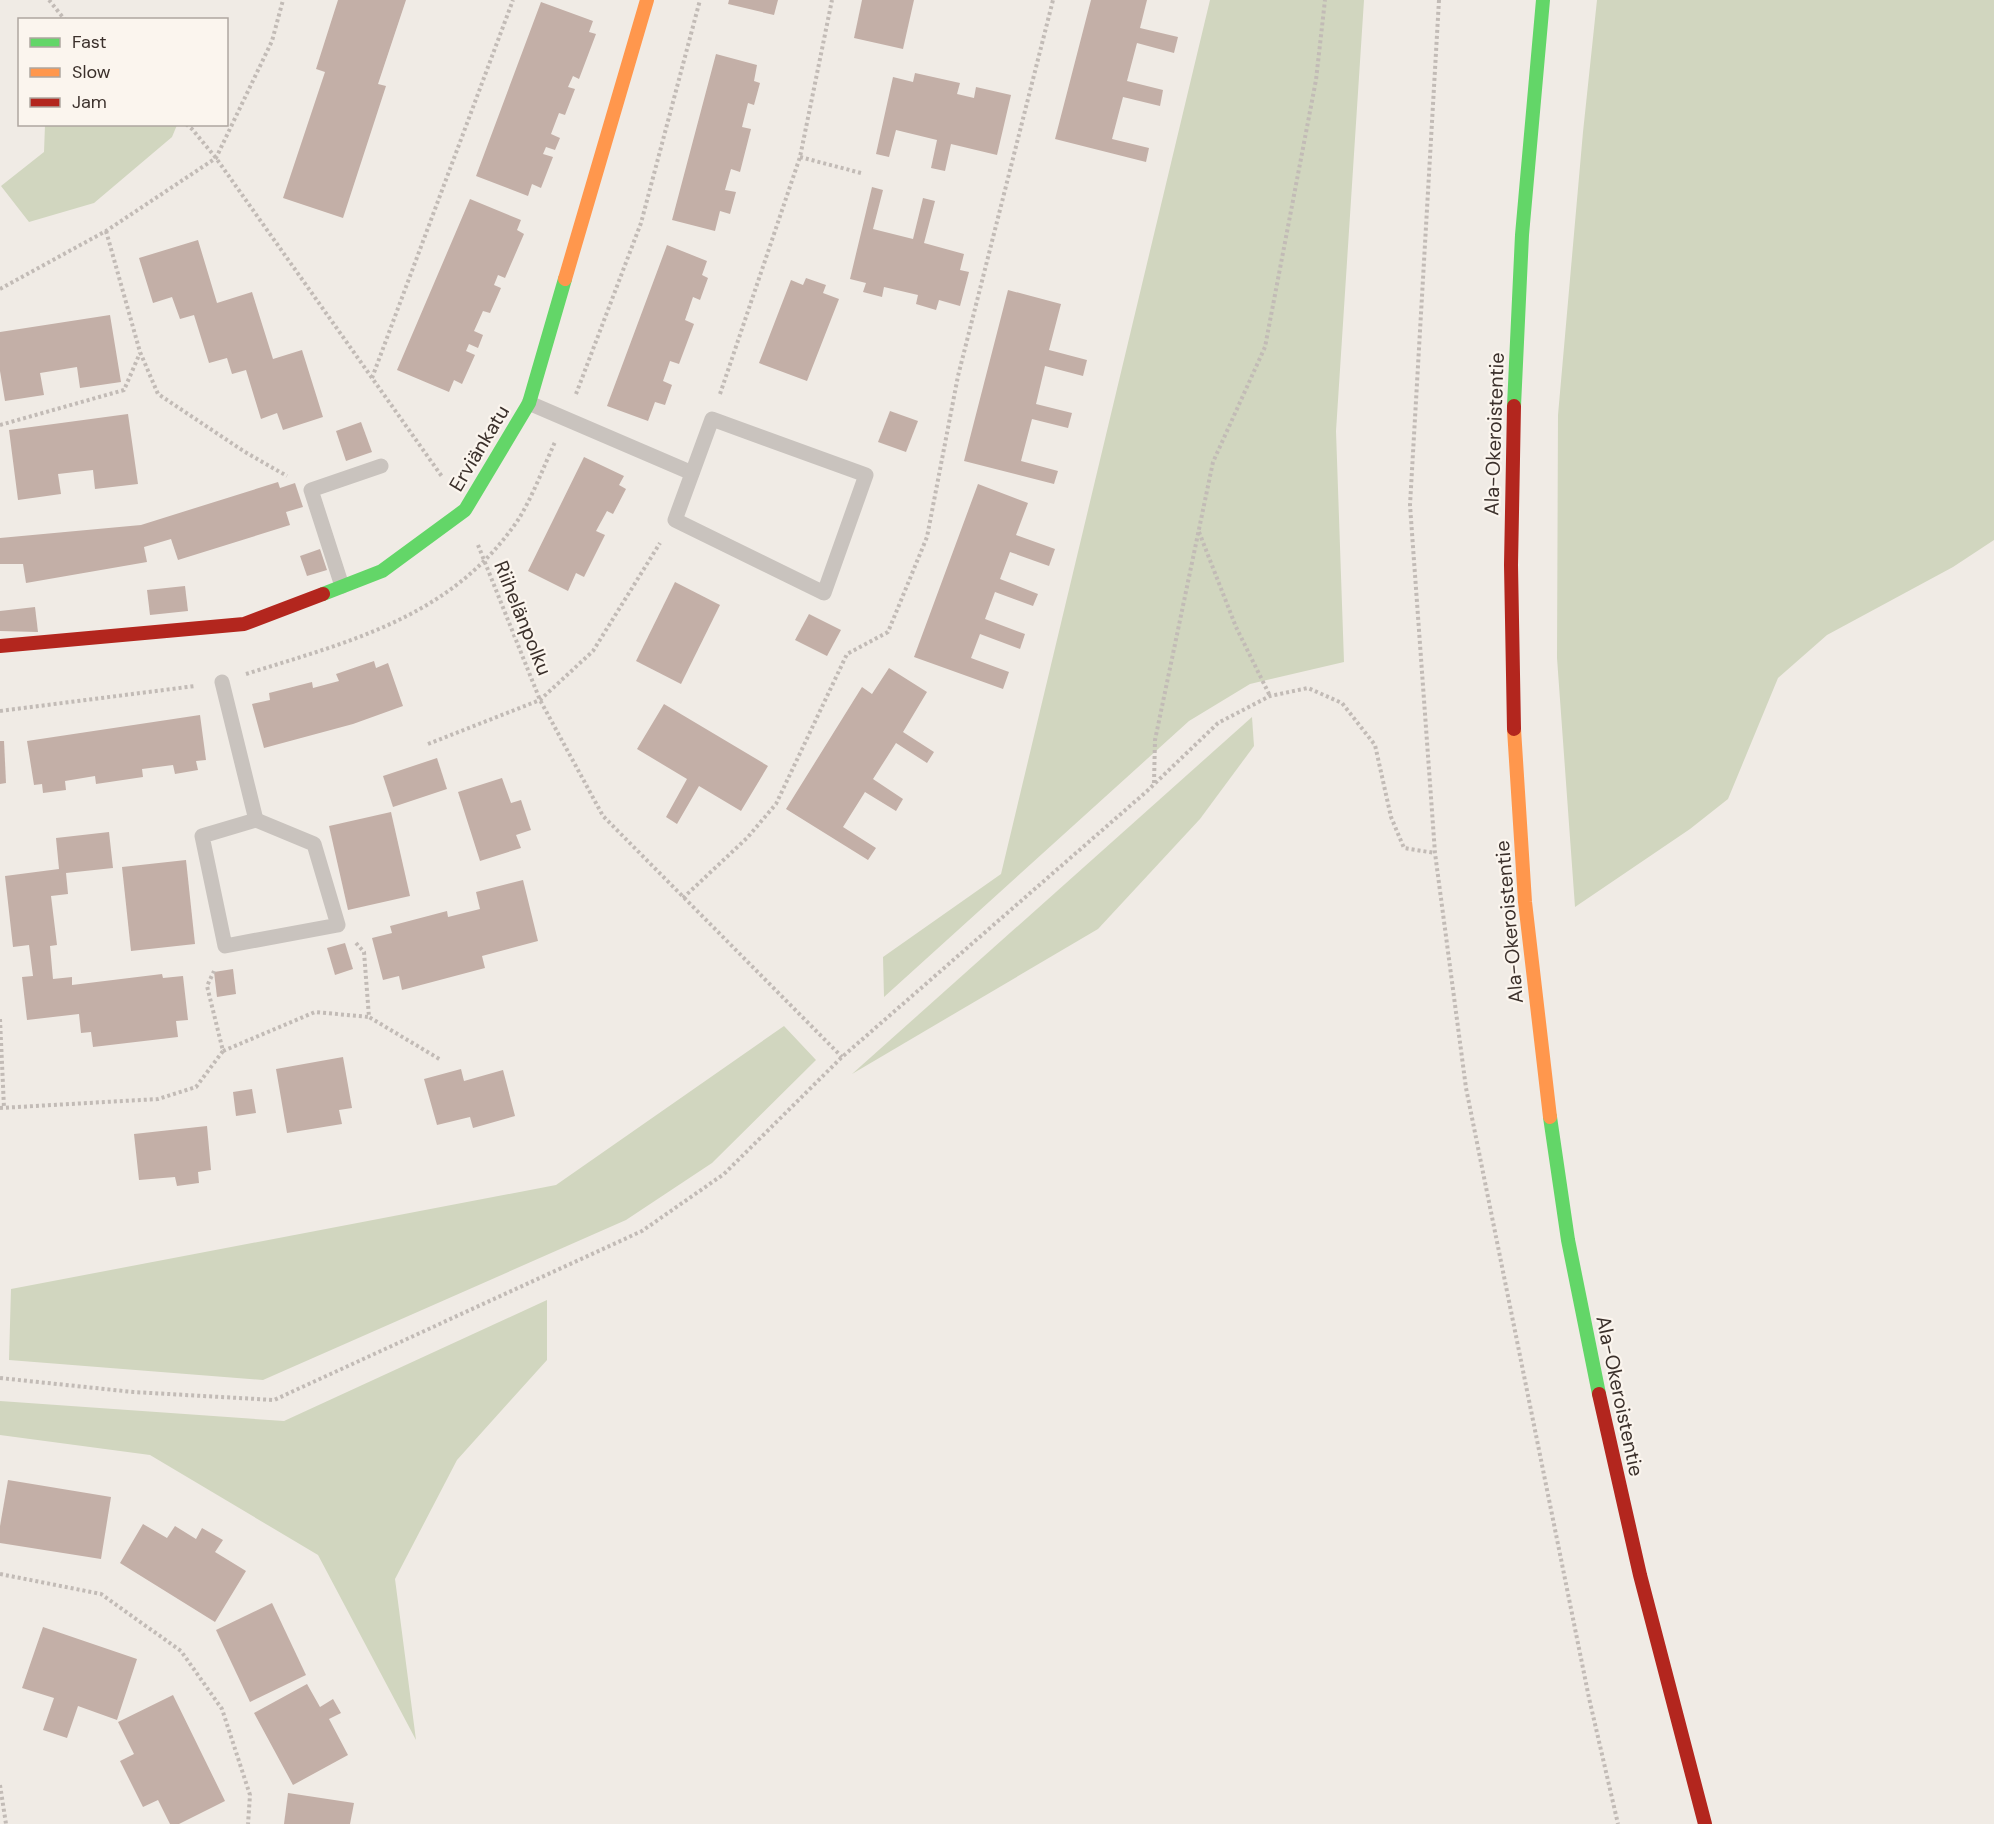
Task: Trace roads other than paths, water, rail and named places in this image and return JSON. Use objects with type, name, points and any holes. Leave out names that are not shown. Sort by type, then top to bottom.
[{"type":"main road","name":"Erviänkatu","points":[[0,646],[244,624],[382,571],[465,510],[529,403],[647,0]]},
{"type":"main road","name":"Ala-Okeroistentie","points":[[1543,0],[1517,314],[1511,548],[1515,747],[1526,896],[1555,1158],[1588,1347],[1607,1438],[1705,1824]]},
{"type":"lane","points":[[529,403],[692,473]]},
{"type":"lane","points":[[712,419],[867,476],[824,593],[675,520],[692,473],[712,419]]},
{"type":"lane","points":[[342,586],[311,490],[381,466]]},
{"type":"lane","points":[[222,682],[256,820]]},
{"type":"lane","points":[[256,820],[314,844],[338,926],[225,946],[202,836],[256,820]]}]
